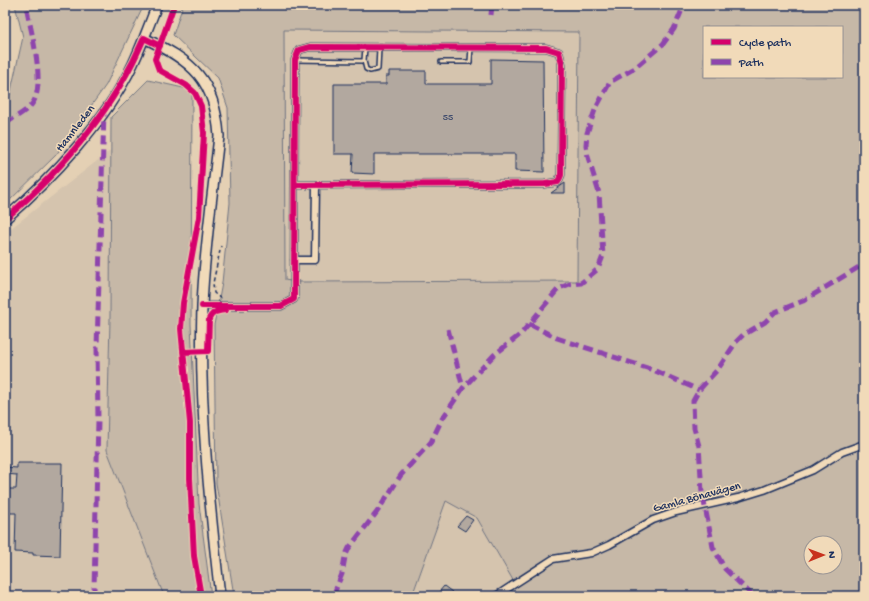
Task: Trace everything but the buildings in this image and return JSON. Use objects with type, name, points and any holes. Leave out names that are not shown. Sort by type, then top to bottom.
[{"type":"street","name":"Hamnleden","points":[[5,219],[67,159],[99,117],[133,65],[157,5]]},
{"type":"street","points":[[144,38],[166,50],[197,71],[205,82],[212,96],[218,116],[219,136],[202,306],[202,351],[208,492],[220,596]]},
{"type":"street","points":[[202,306],[281,306],[294,298],[295,60],[299,50],[310,47],[470,47],[546,48],[559,52],[562,64],[561,175],[558,182],[521,184],[295,185]]},
{"type":"street","points":[[294,260],[315,260],[316,185]]},
{"type":"street","name":"Gamla Bönavägen","points":[[496,596],[553,559],[591,553],[609,545],[653,520],[676,512],[738,498],[764,490],[813,470],[842,452],[864,444]]},
{"type":"lane","points":[[365,47],[364,61],[366,69],[370,71],[378,69],[379,47]]},
{"type":"lane","points":[[441,62],[470,62],[470,47]]},
{"type":"lane","points":[[295,60],[364,61]]},
{"type":"path","points":[[221,246],[213,283],[214,293],[217,298],[223,300]]},
{"type":"shaded area","points":[[15,5],[144,5],[106,85],[56,155],[5,205],[5,96],[10,95],[23,37]]},
{"type":"shaded area","points":[[183,5],[864,5],[864,596],[491,596],[514,582],[477,518],[446,501],[412,596],[234,596],[216,483],[214,325],[222,283],[230,203],[228,108],[218,78],[173,35]],"holes":[[[284,30],[579,32],[577,281],[295,282],[285,280]]]},
{"type":"shaded area","points":[[284,30],[579,32],[577,281],[295,282],[284,280]]},
{"type":"shaded area","points":[[148,80],[192,90],[191,324],[199,504],[211,596],[164,596],[107,450],[110,319],[111,117]]},
{"type":"shaded area","points":[[111,150],[110,319],[107,450],[164,596],[5,596],[5,233]]},
{"type":"shaded area","points":[[446,500],[477,518],[515,582],[491,596],[412,596]]},
{"type":"marked path","points":[[5,124],[32,104],[36,95],[38,84],[38,70],[34,41],[26,5]]},
{"type":"marked path","points":[[491,15],[492,5]]},
{"type":"marked path","points":[[333,596],[342,574],[345,557],[349,548],[377,512],[401,475],[431,442],[442,419],[463,388],[494,355],[521,334],[559,288],[570,284],[581,283],[598,269],[603,256],[599,193],[588,157],[586,145],[587,133],[595,110],[610,82],[635,68],[663,44],[674,29],[684,5]]},
{"type":"marked path","points":[[96,596],[94,589],[98,420],[97,347],[104,112]]},
{"type":"marked path","points":[[753,596],[725,569],[713,547],[702,492],[699,446],[694,428],[693,401],[699,390],[718,369],[736,342],[743,335],[765,322],[775,312],[803,301],[864,264]]},
{"type":"marked path","points":[[529,324],[557,338],[653,370],[699,390]]},
{"type":"marked path","points":[[448,329],[463,388]]},
{"type":"cycle path","points":[[174,5],[155,59],[159,70],[186,85],[195,93],[201,106],[204,133],[199,217],[183,303],[181,329],[190,423],[190,478],[194,556],[201,596]]},
{"type":"cycle path","points":[[5,219],[47,180],[85,136],[118,89],[144,38],[160,46]]},
{"type":"cycle path","points":[[202,306],[281,306],[294,299],[295,60],[299,50],[310,47],[546,48],[559,52],[562,64],[561,175],[558,182],[545,184],[295,185]]},
{"type":"cycle path","points":[[183,352],[208,351],[209,319],[214,313],[226,310]]}]
